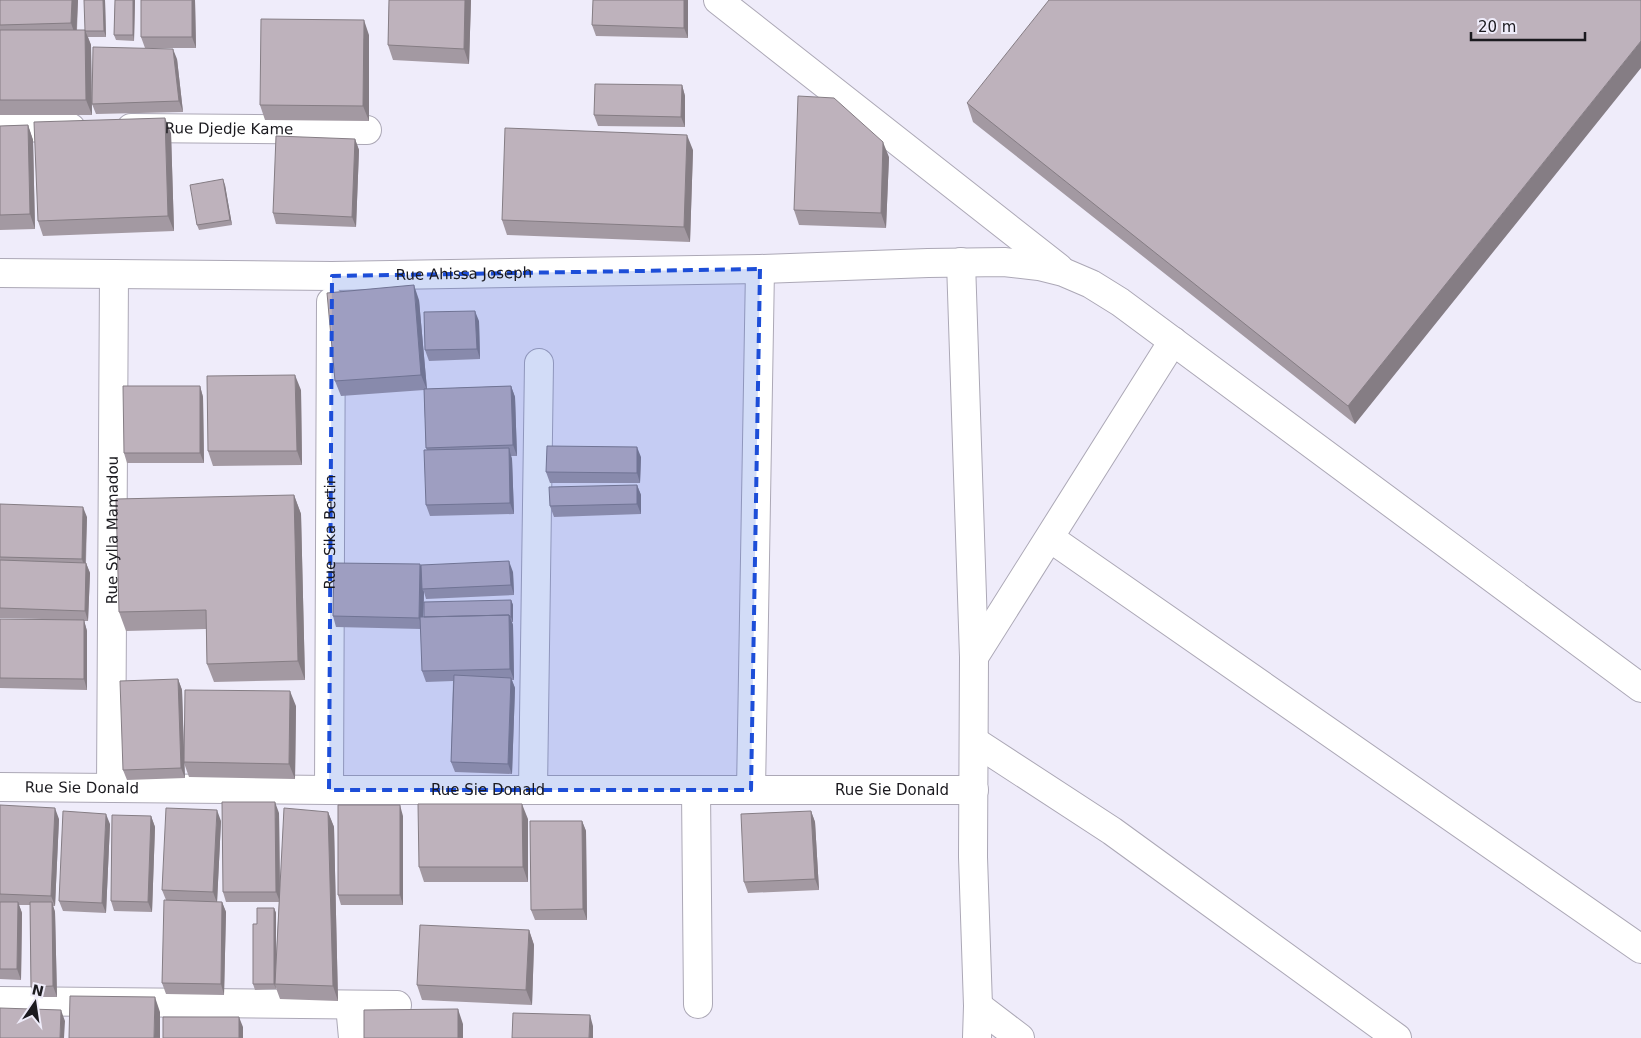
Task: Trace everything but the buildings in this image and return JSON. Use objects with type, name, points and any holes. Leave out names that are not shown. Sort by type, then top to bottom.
[{"type":"street","points":[[718,0],[1063,272],[1091,284],[1120,302],[1641,688]]},
{"type":"street","name":"Rue Djedje Kame","points":[[0,128],[367,130]]},
{"type":"street","name":"Rue Ahissa Joseph","points":[[0,273],[332,276],[760,269],[928,262],[1004,262],[1039,266],[1063,272]]},
{"type":"street","points":[[961,262],[974,657],[974,857],[978,1006],[977,1038]]},
{"type":"street","points":[[751,790],[760,269]]},
{"type":"street","name":"Rue Sylla Mamadou","points":[[110,788],[114,274]]},
{"type":"street","name":"Rue Sika Bertin","points":[[329,790],[332,276]]},
{"type":"street","points":[[974,657],[1173,341]]},
{"type":"street","points":[[533,790],[539,363]]},
{"type":"street","points":[[1050,538],[1641,949]]},
{"type":"street","points":[[974,741],[1112,831],[1397,1038]]},
{"type":"street","name":"Rue Sie Donald","points":[[0,787],[329,790],[974,790]]},
{"type":"street","points":[[696,790],[698,1004]]},
{"type":"street","points":[[0,1001],[397,1005]]},
{"type":"street","points":[[350,1004],[352,1038]]},
{"type":"street","points":[[978,1006],[1020,1038]]},
{"type":"highlighted area","points":[[760,269],[751,790],[329,790],[332,276]]}]
